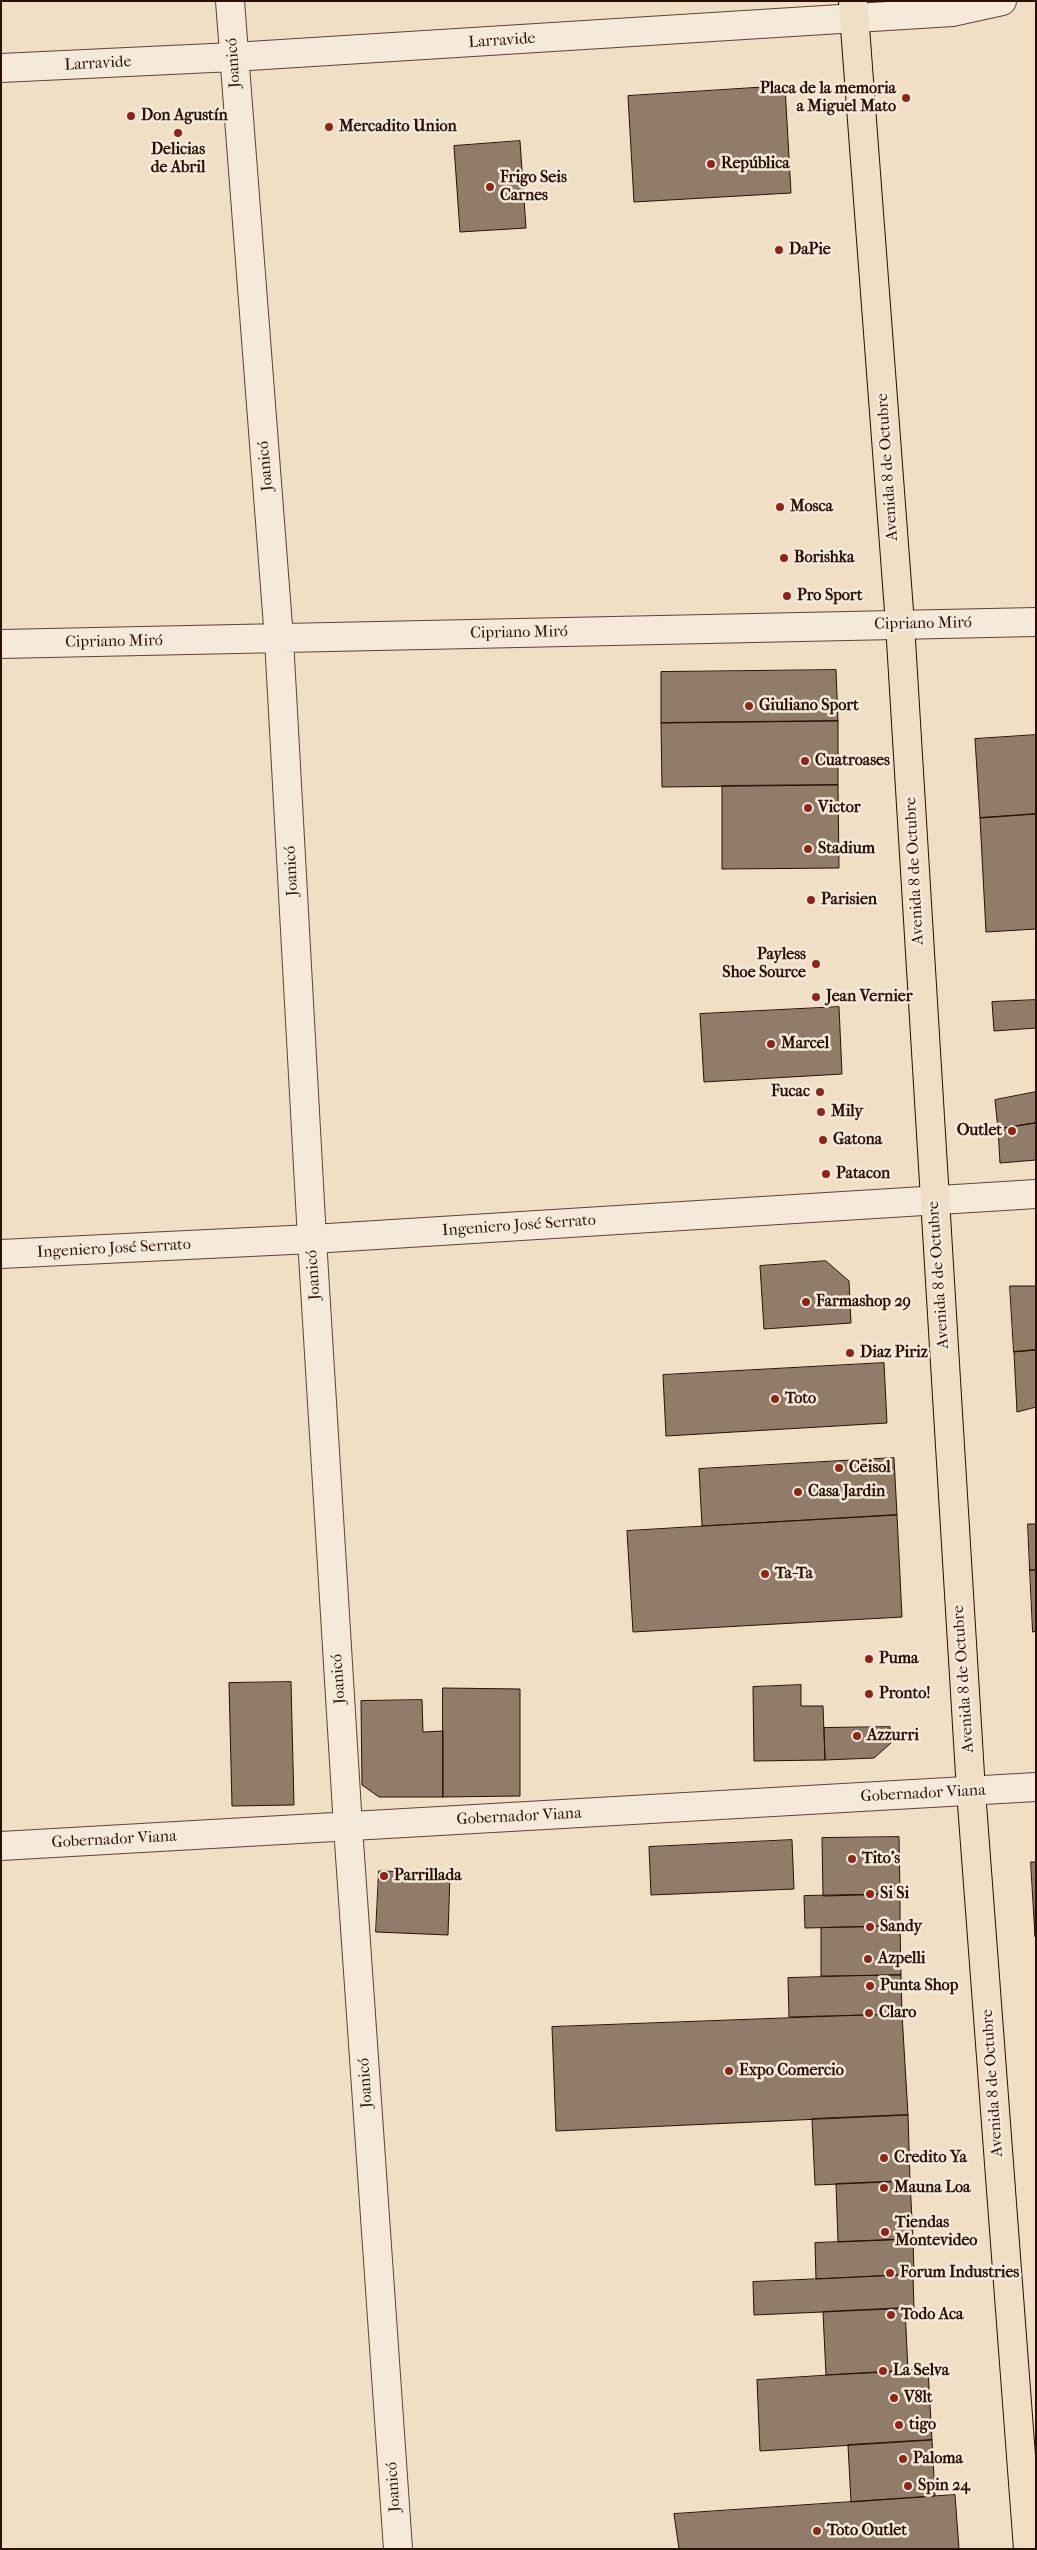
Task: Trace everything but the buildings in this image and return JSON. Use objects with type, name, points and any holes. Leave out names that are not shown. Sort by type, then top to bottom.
[{"type":"main road","name":"Avenida 8 de Octubre","points":[[854,10],[900,624],[971,1791],[1028,2549]]},
{"type":"street","name":"Joanicó","points":[[230,1],[279,639],[312,1239],[348,1827],[398,2549]]},
{"type":"street","name":"Larravide","points":[[1,68],[233,58],[854,10],[952,12],[1002,1]]},
{"type":"street","name":"Cipriano Miró","points":[[1,644],[1036,622]]},
{"type":"street","name":"Ingeniero José Serrato","points":[[1,1254],[312,1239],[1036,1194]]},
{"type":"street","name":"Gobernador Viana","points":[[1,1846],[1036,1786]]},
{"type":"place","name":"Placa de la memoria a Miguel Mato","points":[[906,98]]},
{"type":"place","name":"Don Agustín","points":[[131,116]]},
{"type":"place","name":"Mercadito Union","points":[[329,127]]},
{"type":"place","name":"Delicias de Abril","points":[[178,133]]},
{"type":"place","name":"República","points":[[711,164]]},
{"type":"place","name":"Frigo Seis Carnes","points":[[490,187]]},
{"type":"place","name":"DaPie","points":[[779,250]]},
{"type":"place","name":"Mosca","points":[[780,507]]},
{"type":"place","name":"Borishka","points":[[784,558]]},
{"type":"place","name":"Pro Sport","points":[[787,596]]},
{"type":"place","name":"Giuliano Sport","points":[[749,706]]},
{"type":"place","name":"Cuatroases","points":[[805,761]]},
{"type":"place","name":"Victor","points":[[808,808]]},
{"type":"place","name":"Stadium","points":[[808,849]]},
{"type":"place","name":"Parisien","points":[[811,900]]},
{"type":"place","name":"Payless Shoe Source","points":[[816,964]]},
{"type":"place","name":"Jean Vernier","points":[[816,997]]},
{"type":"place","name":"Marcel","points":[[771,1044]]},
{"type":"place","name":"Fucac","points":[[820,1092]]},
{"type":"place","name":"Mily","points":[[821,1112]]},
{"type":"place","name":"Outlet","points":[[1012,1131]]},
{"type":"place","name":"Gatona","points":[[823,1140]]},
{"type":"place","name":"Patacon","points":[[826,1174]]},
{"type":"place","name":"Farmashop 29","points":[[806,1302]]},
{"type":"place","name":"Diaz Piriz","points":[[850,1353]]},
{"type":"place","name":"Toto","points":[[775,1399]]},
{"type":"place","name":"Ceisol","points":[[839,1468]]},
{"type":"place","name":"Casa Jardin","points":[[798,1492]]},
{"type":"place","name":"Ta-Ta","points":[[765,1574]]},
{"type":"place","name":"Puma","points":[[869,1659]]},
{"type":"place","name":"Pronto!","points":[[869,1694]]},
{"type":"place","name":"Azzurri","points":[[857,1736]]},
{"type":"place","name":"Tito's","points":[[852,1859]]},
{"type":"place","name":"Parrillada","points":[[384,1876]]},
{"type":"place","name":"Si Si","points":[[870,1894]]},
{"type":"place","name":"Sandy","points":[[870,1927]]},
{"type":"place","name":"Azpelli","points":[[868,1959]]},
{"type":"place","name":"Punta Shop","points":[[870,1986]]},
{"type":"place","name":"Claro","points":[[869,2013]]},
{"type":"place","name":"Expo Comercio","points":[[729,2071]]},
{"type":"place","name":"Credito Ya","points":[[884,2158]]},
{"type":"place","name":"Mauna Loa","points":[[884,2188]]},
{"type":"place","name":"Tiendas Montevideo","points":[[885,2232]]},
{"type":"place","name":"Forum Industries","points":[[890,2273]]},
{"type":"place","name":"Todo Aca","points":[[891,2315]]},
{"type":"place","name":"La Selva","points":[[883,2371]]},
{"type":"place","name":"V8lt","points":[[894,2398]]},
{"type":"place","name":"tigo","points":[[899,2425]]},
{"type":"place","name":"Paloma","points":[[903,2459]]},
{"type":"place","name":"Spin 24","points":[[908,2486]]},
{"type":"place","name":"Toto Outlet","points":[[817,2531]]}]
